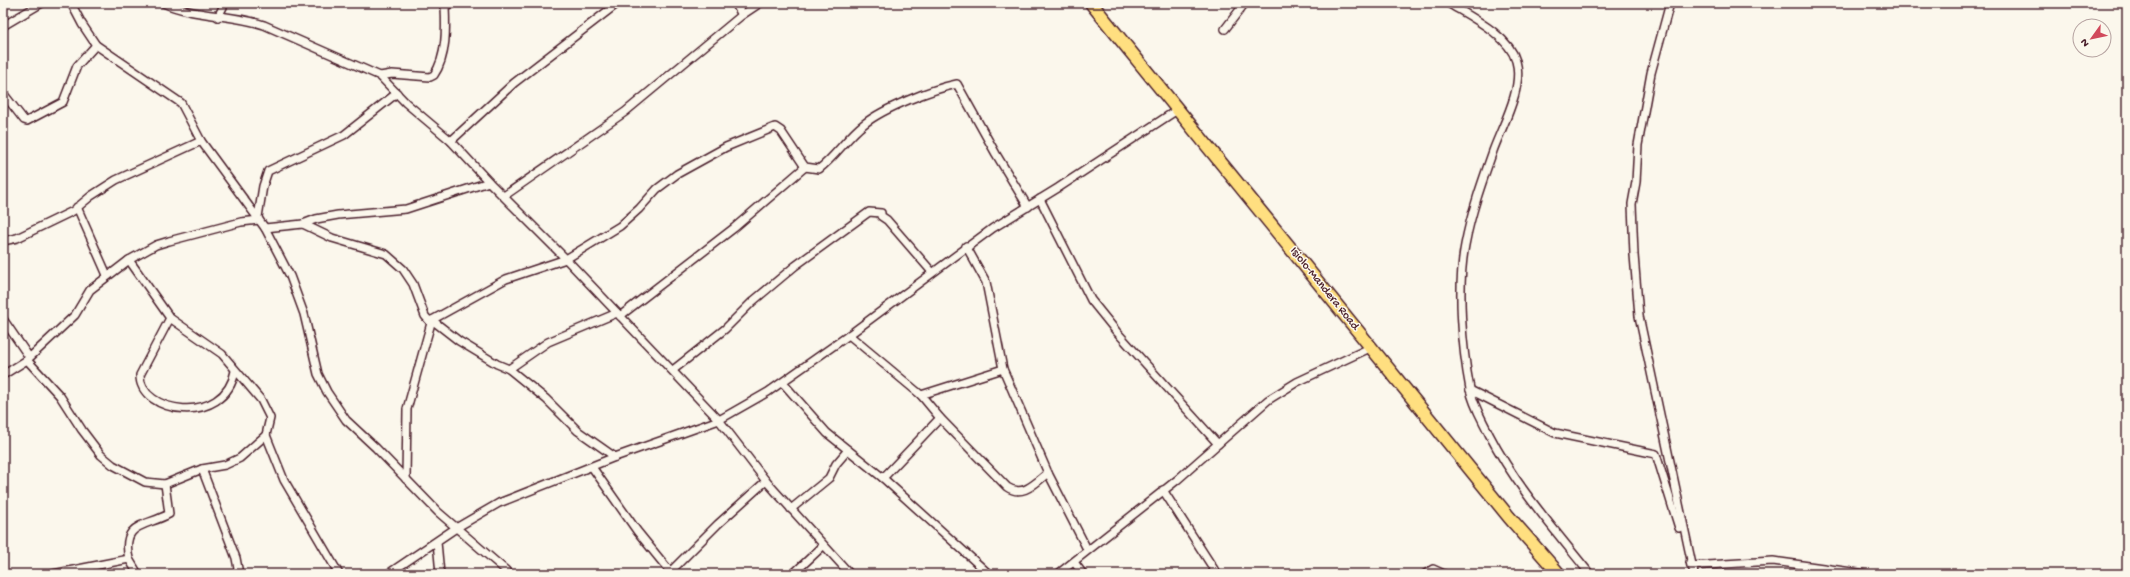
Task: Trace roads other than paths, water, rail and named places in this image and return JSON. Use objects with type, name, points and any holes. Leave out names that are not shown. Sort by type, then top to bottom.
[{"type":"highway","name":"Isiolo-Mandera Road","points":[[1091,3],[1509,517],[1559,574]]},
{"type":"street","points":[[3,26],[42,3]]},
{"type":"street","points":[[71,3],[82,24],[96,45],[181,103],[201,141],[265,228],[290,276],[304,314],[318,374],[327,392],[346,420],[456,528],[510,574]]},
{"type":"street","points":[[163,3],[186,11],[218,17],[244,19],[264,25],[380,76],[451,141],[489,182],[673,370],[719,420],[766,481],[823,546],[850,574]]},
{"type":"street","points":[[218,17],[225,3]]},
{"type":"street","points":[[380,76],[392,74],[430,77],[434,75],[442,57],[446,29],[445,5],[453,3]]},
{"type":"street","points":[[451,141],[514,83],[618,3]]},
{"type":"street","points":[[735,3],[742,15]]},
{"type":"street","points":[[504,196],[625,112],[742,15],[760,3]]},
{"type":"street","points":[[1225,29],[1245,3]]},
{"type":"street","points":[[1448,3],[1503,40],[1516,60],[1518,70],[1516,90],[1500,130],[1472,215],[1462,266],[1464,332],[1470,390],[1478,411],[1513,477],[1590,574]]},
{"type":"street","points":[[1670,3],[1651,73],[1638,145],[1636,182],[1632,204],[1639,316],[1694,574]]},
{"type":"street","points":[[3,93],[24,120],[27,121],[56,108],[63,102],[77,66],[96,45]]},
{"type":"street","points":[[406,479],[407,409],[431,321],[506,279],[566,259],[620,226],[639,210],[657,190],[677,174],[726,147],[772,128],[779,129],[805,167],[819,169],[831,159],[864,124],[890,108],[957,84],[996,154],[1028,207]]},
{"type":"street","points":[[259,219],[263,186],[268,171],[344,135],[397,93]]},
{"type":"street","points":[[388,574],[456,528],[499,503],[615,457],[719,420],[782,383],[849,335],[966,246],[1177,110]]},
{"type":"street","points":[[3,241],[18,238],[73,211],[121,177],[201,141]]},
{"type":"street","points":[[509,368],[548,342],[619,314],[734,228],[805,167]]},
{"type":"street","points":[[265,228],[303,224],[326,217],[406,209],[489,182]]},
{"type":"street","points":[[1040,199],[1091,300],[1116,331],[1218,444]]},
{"type":"street","points":[[77,207],[107,275]]},
{"type":"street","points":[[673,370],[725,329],[752,302],[795,266],[869,212],[881,213],[881,216],[887,220],[932,272]]},
{"type":"street","points":[[3,375],[28,359],[75,315],[90,290],[107,275],[129,260],[156,245],[241,222],[259,219]]},
{"type":"street","points":[[303,224],[332,238],[386,254],[403,269],[413,284],[425,316],[459,341],[497,364],[509,368],[546,399],[578,431],[615,457]]},
{"type":"street","points":[[966,246],[986,282],[1003,369],[1048,473],[1087,549]]},
{"type":"street","points":[[129,260],[170,318],[222,354],[268,410],[270,418],[266,435],[284,480],[338,574]]},
{"type":"street","points":[[170,318],[140,375],[139,382],[150,395],[170,407],[187,409],[206,406],[215,402],[225,392],[233,379],[235,370]]},
{"type":"street","points":[[3,319],[28,359],[60,396],[82,430],[101,454],[132,476],[145,482],[165,484],[202,470],[225,465],[240,458],[266,435]]},
{"type":"street","points":[[849,335],[921,395],[940,418],[1001,481],[1012,490],[1025,490],[1048,473]]},
{"type":"street","points":[[1058,574],[1074,562],[1087,549],[1163,490],[1268,400],[1282,390],[1372,347]]},
{"type":"street","points":[[921,395],[1003,369]]},
{"type":"street","points":[[782,383],[822,428],[883,478],[989,574]]},
{"type":"street","points":[[1470,390],[1555,434],[1656,454],[1692,566]]},
{"type":"street","points":[[883,478],[940,418]]},
{"type":"street","points":[[791,508],[829,478],[836,464],[848,450]]},
{"type":"street","points":[[592,467],[637,531],[670,573],[718,524],[766,481]]},
{"type":"street","points":[[202,470],[236,558],[240,574]]},
{"type":"street","points":[[138,574],[129,559],[126,544],[127,538],[131,532],[140,525],[169,514],[165,484]]},
{"type":"street","points":[[1163,490],[1217,574]]},
{"type":"street","points":[[437,542],[440,574]]},
{"type":"street","points":[[793,574],[823,546]]},
{"type":"street","points":[[53,574],[129,559]]},
{"type":"street","points":[[1692,566],[1773,561],[1866,574]]},
{"type":"street","points":[[1074,562],[1083,574]]},
{"type":"street","points":[[1425,574],[1433,569],[1444,574]]}]
